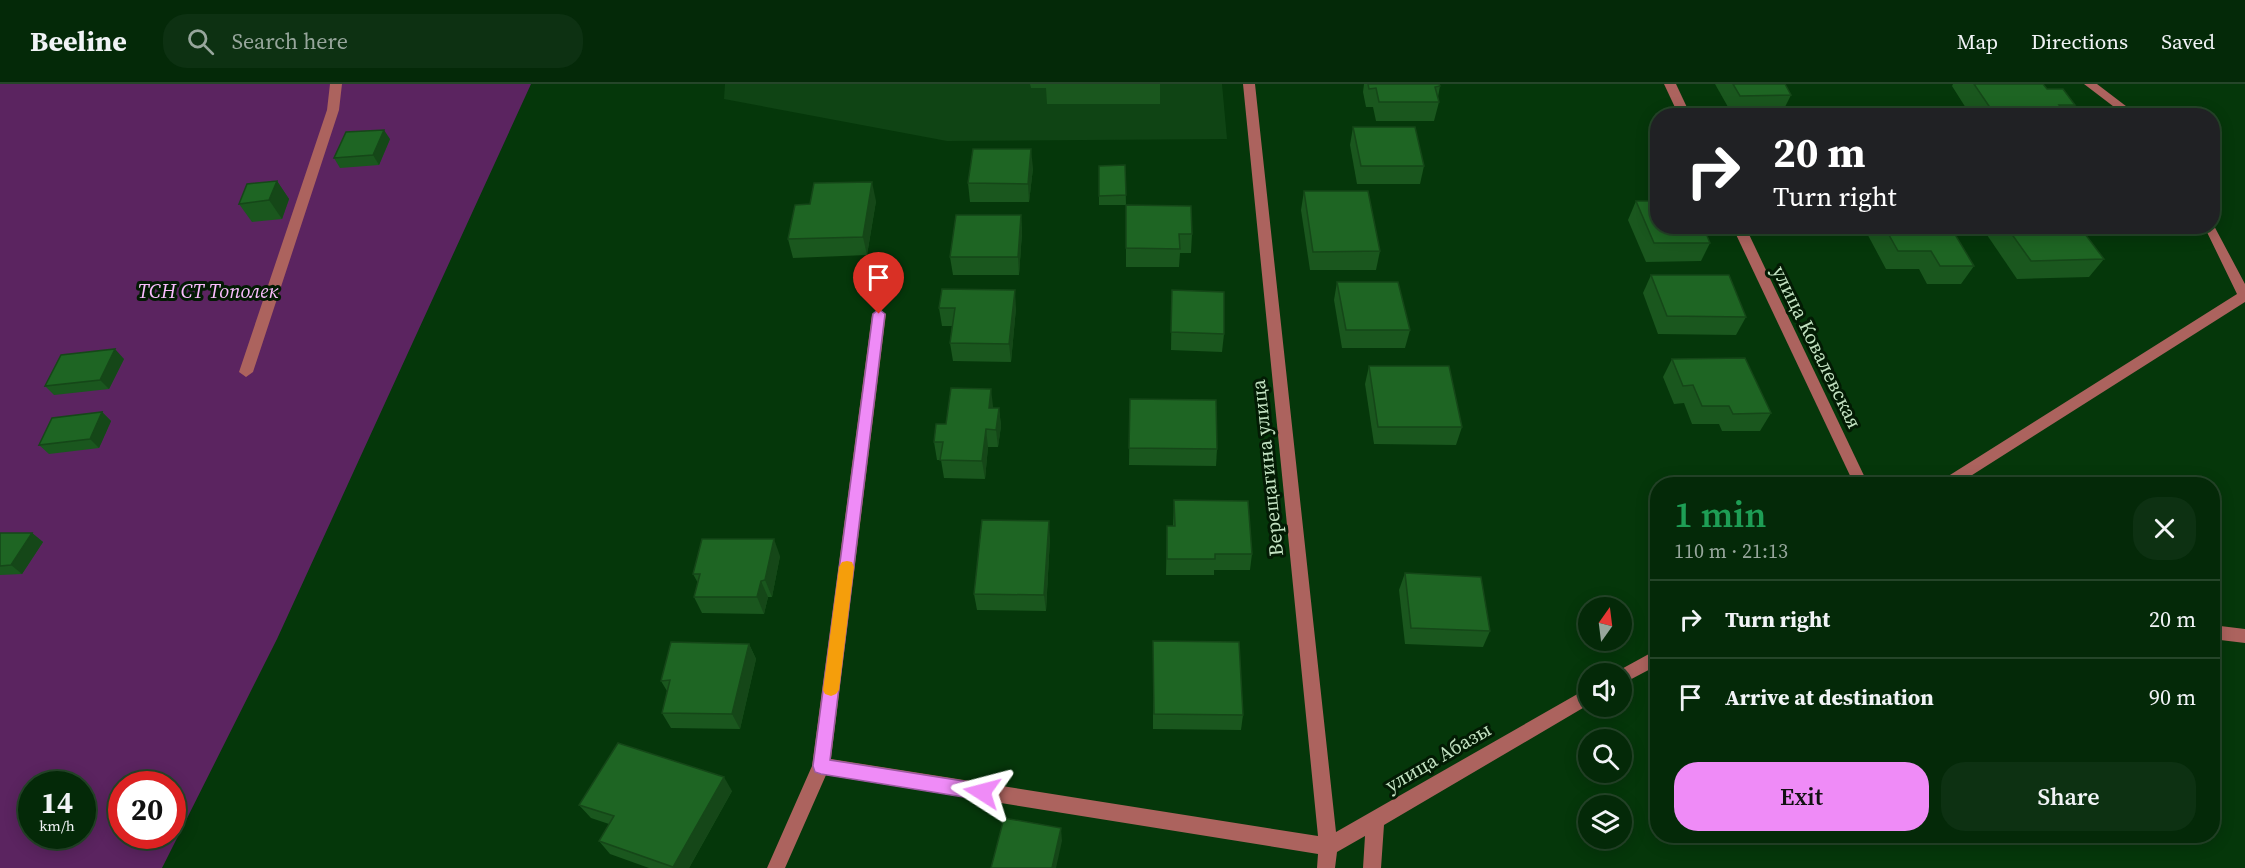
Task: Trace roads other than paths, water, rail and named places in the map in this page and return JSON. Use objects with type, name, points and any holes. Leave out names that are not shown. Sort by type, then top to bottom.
[{"type":"street","points":[[246,372],[333,110],[336,84]]},
{"type":"street","name":"Верещагина улица","points":[[1249,84],[1328,847]]},
{"type":"street","points":[[1670,84],[1681,108]]},
{"type":"street","points":[[2090,84],[2123,108]]},
{"type":"street","name":"улица Ковалевская","points":[[1742,234],[1858,477]]},
{"type":"street","points":[[1958,477],[2244,296],[2214,234]]},
{"type":"street","points":[[776,868],[821,766],[879,314]]},
{"type":"street","points":[[2220,634],[2245,636]]},
{"type":"street","points":[[1632,671],[1650,661]]},
{"type":"street","name":"улица Абазы","points":[[1328,847],[1578,702]]},
{"type":"street","points":[[821,766],[1328,847],[1326,868]]},
{"type":"street","points":[[1372,868],[1375,819]]},
{"type":"park label","name":"ТСН СТ Тополек","points":[[208,291]]}]
